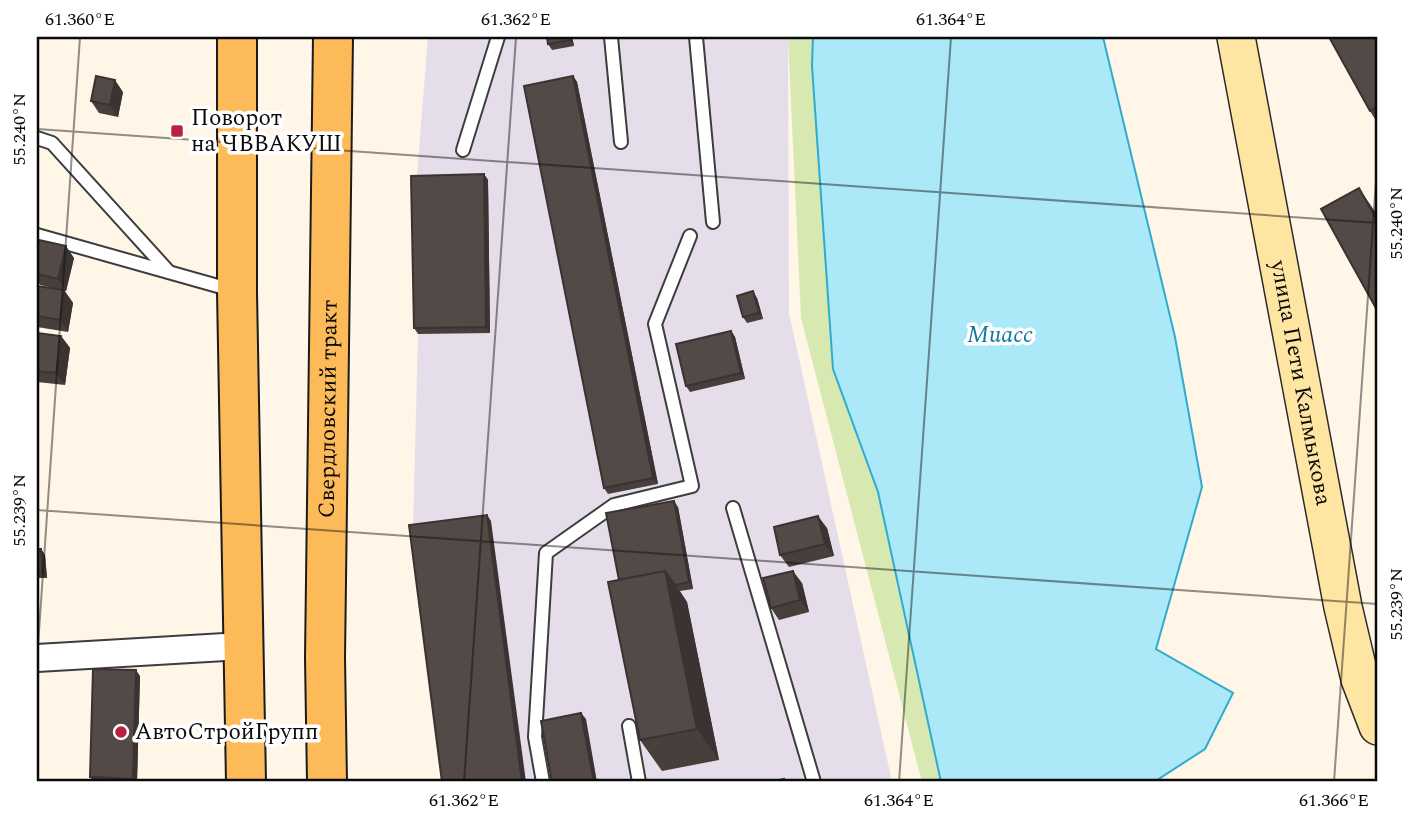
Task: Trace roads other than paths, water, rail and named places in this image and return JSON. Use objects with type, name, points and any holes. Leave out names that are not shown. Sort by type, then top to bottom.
[{"type":"main road","points":[[237,37],[237,292],[246,782]]},
{"type":"main road","name":"Свердловский тракт","points":[[327,782],[325,658],[333,37]]},
{"type":"main road","name":"улица Пети Калмыкова","points":[[1236,37],[1343,607],[1360,680],[1378,726]]},
{"type":"street","points":[[37,658],[242,646]]},
{"type":"lane","points":[[463,150],[498,37]]},
{"type":"lane","points":[[611,37],[621,142]]},
{"type":"lane","points":[[696,37],[713,222]]},
{"type":"lane","points":[[37,138],[52,144],[169,273]]},
{"type":"lane","points":[[37,234],[237,292]]},
{"type":"lane","points":[[542,782],[536,737],[546,553],[614,505],[692,486],[655,324],[690,236]]},
{"type":"lane","points":[[733,508],[814,782]]},
{"type":"lane","points":[[629,726],[639,782]]},
{"type":"water","name":"Миасс","points":[[813,37],[1103,37],[1175,337],[1202,487],[1156,649],[1233,693],[1205,749],[1154,782],[941,782],[878,492],[833,369],[812,66]]},
{"type":"place","name":"Поворот на ЧВВАКУШ","points":[[177,131]]},
{"type":"place","name":"АвтоСтройГрупп","points":[[121,732]]}]
